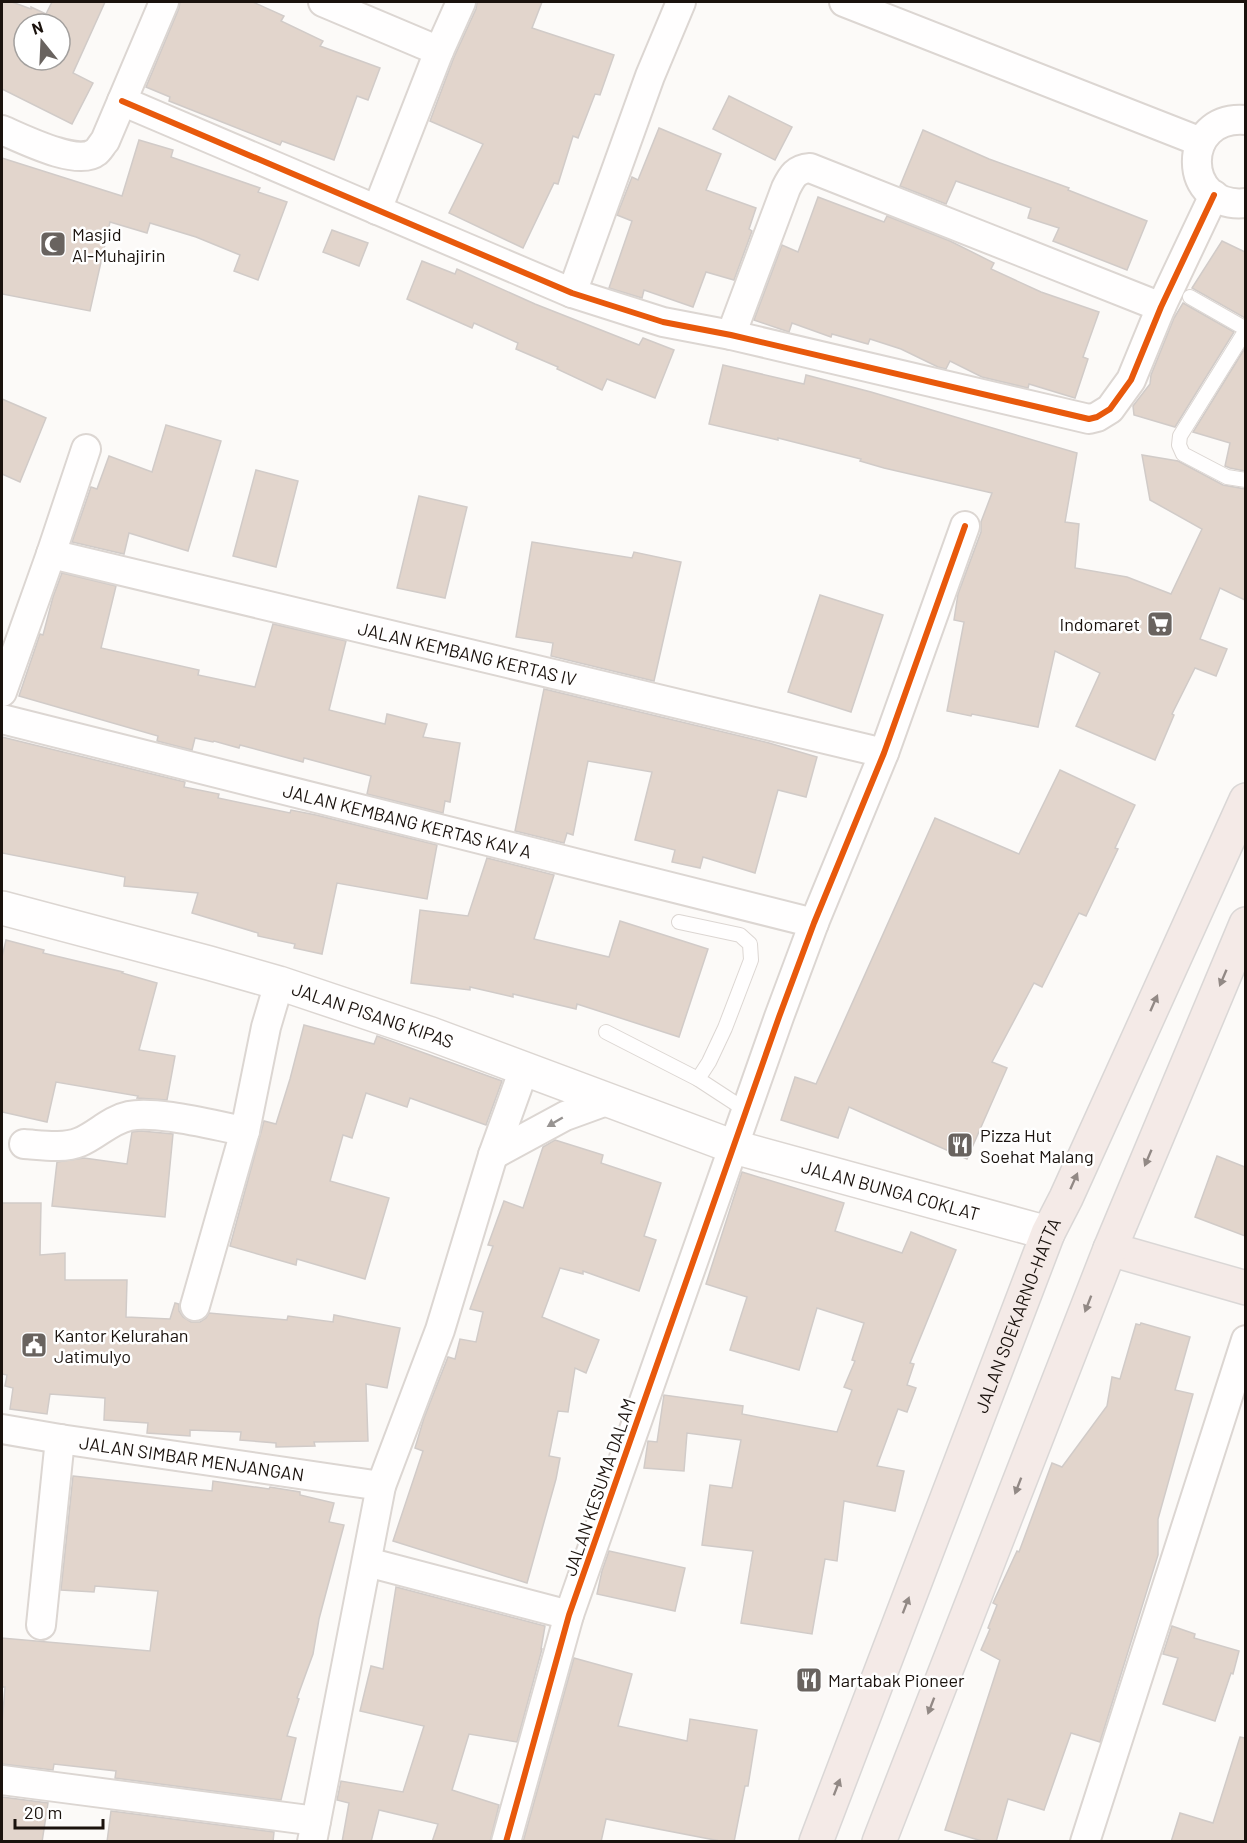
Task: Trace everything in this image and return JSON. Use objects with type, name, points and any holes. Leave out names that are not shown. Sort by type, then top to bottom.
[{"type":"main road","name":"JALAN SOEKARNO-HATTA","points":[[816,1842],[1048,1233],[1071,1187],[1245,800]]},
{"type":"main road","points":[[879,1842],[1110,1250],[1245,924]]},
{"type":"main road","points":[[1110,1250],[1245,1288]]},
{"type":"street","points":[[2,130],[63,154],[80,157],[95,154],[105,141],[164,2]]},
{"type":"street","points":[[323,2],[439,51]]},
{"type":"street","points":[[376,210],[439,51],[462,2]]},
{"type":"street","points":[[572,293],[650,76],[681,2]]},
{"type":"street","points":[[844,2],[1201,142]]},
{"type":"street","points":[[122,101],[572,293],[663,322],[731,335],[1089,419],[1110,409],[1131,380],[1161,307],[1214,195]]},
{"type":"street","points":[[1245,120],[1226,121],[1216,125],[1201,142],[1196,158],[1198,175],[1202,183],[1214,195],[1236,204],[1245,202]]},
{"type":"street","points":[[731,335],[786,188],[795,172],[810,168],[1161,307]]},
{"type":"street","points":[[2,692],[86,449]]},
{"type":"street","name":"JALAN KESUMA DALAM","points":[[506,1842],[569,1615],[814,923],[885,753],[965,526]]},
{"type":"street","name":"JALAN KEMBANG KERTAS IV","points":[[51,554],[885,753]]},
{"type":"street","name":"JALAN KEMBANG KERTAS KAV A","points":[[2,719],[814,923]]},
{"type":"street","name":"JALAN PISANG KIPAS","points":[[2,908],[279,983],[431,1034],[734,1147]]},
{"type":"street","points":[[195,1306],[245,1131],[266,1027],[279,983]]},
{"type":"street","points":[[2,1780],[314,1832],[381,1486],[440,1330],[493,1155],[524,1069]]},
{"type":"street","points":[[493,1155],[565,1116],[609,1100]]},
{"type":"street","points":[[24,1144],[78,1143],[111,1123],[129,1116],[159,1116],[245,1131]]},
{"type":"street","name":"JALAN BUNGA COKLAT","points":[[734,1147],[1048,1233]]},
{"type":"street","points":[[1085,1842],[1245,1340]]},
{"type":"street","name":"JALAN SIMBAR MENJANGAN","points":[[2,1428],[60,1439],[381,1486]]},
{"type":"street","points":[[41,1624],[60,1439]]},
{"type":"street","points":[[367,1562],[569,1615]]},
{"type":"lane","points":[[1190,297],[1245,329],[1180,436],[1179,445],[1183,454],[1192,459],[1227,477],[1245,480]]},
{"type":"lane","points":[[679,922],[740,935],[750,944],[751,960],[725,1028],[698,1079]]},
{"type":"lane","points":[[606,1032],[698,1079],[747,1111]]},
{"type":"building","points":[[2,2],[12,2],[42,12],[12,12],[12,72],[72,72],[72,12],[47,12],[52,2],[105,2],[73,73],[93,83],[72,124],[2,89]]},
{"type":"building","points":[[180,2],[253,2],[284,16],[281,21],[323,41],[320,46],[380,68],[368,100],[357,96],[334,160],[282,141],[280,145],[169,101],[170,97],[146,87]]},
{"type":"building","points":[[477,2],[542,2],[532,28],[614,55],[600,95],[595,94],[578,138],[573,136],[558,184],[554,183],[523,248],[449,213],[483,144],[430,121]]},
{"type":"building","points":[[729,96],[792,127],[775,160],[713,129]]},
{"type":"building","points":[[659,128],[721,154],[706,190],[756,208],[749,229],[752,231],[734,280],[706,272],[693,307],[644,290],[642,298],[609,288],[632,221],[617,215],[632,177],[638,180]]},
{"type":"building","points":[[923,130],[989,159],[1069,188],[1068,190],[1147,221],[1127,270],[1053,241],[1059,228],[1028,218],[1031,208],[956,181],[946,204],[900,186]]},
{"type":"building","points":[[139,140],[173,150],[171,157],[260,188],[258,192],[287,202],[258,280],[234,271],[240,255],[196,237],[150,223],[147,233],[110,222],[90,311],[2,294],[2,158],[122,196]]},
{"type":"building","points":[[818,197],[884,222],[887,216],[950,241],[994,263],[991,269],[1041,292],[1099,312],[1083,357],[1088,359],[1075,398],[1029,384],[1028,388],[982,377],[950,361],[946,369],[938,367],[901,349],[870,339],[868,344],[832,334],[831,337],[792,323],[789,332],[754,320],[782,245],[798,252]]},
{"type":"building","points":[[332,230],[368,243],[359,266],[323,252]]},
{"type":"building","points":[[1222,241],[1245,252],[1245,318],[1192,288]]},
{"type":"building","points":[[422,261],[455,274],[457,269],[535,304],[639,345],[643,338],[674,350],[655,398],[607,379],[602,390],[557,369],[558,367],[516,349],[518,343],[474,323],[472,328],[407,299]]},
{"type":"building","points":[[1183,303],[1234,332],[1175,427],[1134,415],[1133,406],[1150,384],[1151,375],[1174,318]]},
{"type":"building","points":[[1245,348],[1245,471],[1225,466],[1230,443],[1193,432]]},
{"type":"building","points":[[723,365],[804,384],[806,375],[1077,453],[1065,522],[1079,524],[1075,568],[1127,577],[1171,594],[1202,529],[1150,500],[1142,455],[1178,461],[1223,485],[1245,489],[1245,600],[1220,588],[1200,639],[1227,649],[1216,676],[1195,668],[1172,714],[1174,715],[1155,760],[1076,726],[1100,673],[1055,651],[1038,727],[947,711],[964,622],[954,620],[958,594],[981,532],[981,522],[992,493],[884,468],[860,461],[861,459],[778,438],[778,440],[709,424]]},
{"type":"building","points":[[2,399],[46,418],[20,482],[2,474]]},
{"type":"building","points":[[166,425],[221,441],[188,551],[129,533],[124,554],[72,542],[91,487],[97,489],[109,456],[152,472]]},
{"type":"building","points":[[256,470],[298,481],[276,567],[233,556]]},
{"type":"building","points":[[419,496],[467,507],[445,598],[397,588]]},
{"type":"building","points":[[532,542],[632,558],[634,552],[681,562],[654,681],[551,656],[553,643],[516,637]]},
{"type":"building","points":[[62,573],[116,586],[101,648],[199,670],[198,675],[255,687],[273,624],[346,641],[329,710],[385,724],[387,714],[427,724],[423,737],[460,743],[450,802],[445,801],[443,813],[367,794],[371,776],[304,758],[303,762],[240,745],[239,748],[195,738],[192,750],[157,741],[158,736],[19,696],[40,634],[43,635]]},
{"type":"building","points":[[820,595],[883,615],[851,712],[788,692]]},
{"type":"building","points":[[544,689],[769,743],[817,757],[806,797],[778,790],[755,873],[703,857],[700,868],[672,862],[675,850],[635,840],[652,772],[588,761],[573,835],[567,833],[564,843],[515,831]]},
{"type":"building","points":[[2,737],[185,782],[184,787],[219,794],[218,798],[290,813],[291,810],[316,815],[437,845],[427,899],[337,883],[322,954],[294,948],[295,944],[258,936],[258,933],[192,913],[198,893],[124,886],[125,877],[2,853]]},
{"type":"building","points":[[1060,770],[1135,805],[1115,848],[1118,849],[1086,916],[1079,913],[1042,987],[1034,983],[992,1062],[1007,1068],[967,1159],[849,1107],[838,1138],[781,1120],[795,1077],[816,1084],[935,818],[1019,854]]},
{"type":"building","points":[[487,858],[554,875],[534,939],[609,957],[620,921],[708,949],[679,1037],[577,1004],[576,1009],[513,994],[513,997],[470,987],[470,990],[411,983],[420,910],[468,916]]},
{"type":"building","points":[[6,940],[44,950],[43,953],[123,972],[157,983],[139,1050],[175,1056],[167,1100],[137,1098],[138,1096],[56,1082],[47,1122],[2,1112],[2,957]]},
{"type":"building","points":[[304,1025],[374,1044],[377,1036],[502,1081],[486,1125],[410,1098],[407,1107],[366,1093],[352,1138],[343,1135],[330,1181],[389,1198],[365,1279],[297,1259],[296,1265],[230,1246],[264,1121],[276,1124]]},
{"type":"building","points":[[132,1132],[173,1134],[165,1217],[52,1206],[57,1162],[84,1158],[127,1164]]},
{"type":"building","points":[[555,1140],[603,1155],[601,1163],[661,1183],[644,1236],[656,1240],[639,1291],[583,1271],[583,1274],[560,1268],[542,1317],[599,1340],[586,1373],[575,1368],[568,1412],[558,1411],[549,1456],[560,1458],[527,1583],[393,1541],[423,1451],[415,1448],[448,1357],[455,1359],[460,1339],[476,1342],[483,1312],[470,1309],[493,1246],[488,1245],[504,1201],[523,1208],[543,1147]]},
{"type":"building","points":[[1217,1156],[1245,1167],[1245,1236],[1195,1217]]},
{"type":"building","points":[[742,1172],[844,1203],[835,1231],[902,1253],[911,1232],[956,1250],[910,1363],[914,1364],[907,1385],[916,1388],[907,1412],[898,1409],[877,1466],[904,1471],[895,1511],[844,1501],[837,1561],[825,1559],[812,1634],[741,1623],[753,1551],[702,1545],[710,1485],[732,1488],[741,1440],[687,1433],[684,1471],[644,1468],[648,1441],[657,1442],[664,1395],[743,1406],[742,1414],[837,1432],[852,1390],[844,1387],[855,1361],[852,1360],[864,1323],[817,1308],[799,1370],[730,1350],[747,1297],[706,1284]]},
{"type":"building","points":[[2,1203],[41,1203],[40,1255],[65,1253],[65,1280],[127,1280],[126,1317],[170,1319],[175,1303],[179,1304],[179,1311],[183,1317],[191,1322],[200,1322],[209,1313],[287,1320],[288,1316],[333,1322],[334,1315],[400,1328],[387,1388],[366,1384],[368,1441],[314,1442],[315,1446],[276,1447],[276,1443],[240,1440],[241,1432],[190,1430],[190,1436],[147,1433],[148,1423],[104,1420],[105,1398],[50,1394],[47,1414],[10,1409],[13,1388],[5,1386],[7,1375],[2,1374]]},
{"type":"building","points":[[1141,1323],[1190,1337],[1175,1390],[1193,1394],[1158,1519],[1158,1555],[1100,1742],[1071,1733],[1044,1810],[1008,1799],[996,1842],[985,1842],[945,1830],[1000,1660],[981,1650],[997,1605],[993,1603],[1017,1551],[1019,1552],[1052,1463],[1062,1467],[1107,1406],[1112,1377],[1120,1379],[1136,1324]]},
{"type":"building","points":[[73,1476],[212,1491],[213,1481],[300,1492],[300,1495],[334,1503],[329,1522],[344,1525],[319,1619],[313,1654],[297,1698],[299,1699],[287,1736],[296,1738],[281,1800],[115,1778],[116,1771],[54,1764],[53,1770],[2,1764],[5,1687],[2,1687],[2,1638],[150,1651],[158,1591],[95,1586],[94,1592],[61,1590]]},
{"type":"building","points":[[609,1551],[685,1568],[675,1611],[597,1594]]},
{"type":"building","points":[[396,1587],[545,1626],[542,1649],[517,1742],[469,1734],[452,1790],[499,1805],[490,1842],[432,1842],[438,1824],[379,1810],[371,1842],[342,1842],[349,1803],[337,1800],[341,1781],[403,1792],[424,1726],[360,1711],[371,1666],[383,1669]]},
{"type":"building","points":[[1172,1626],[1195,1634],[1194,1638],[1239,1651],[1215,1721],[1163,1704],[1178,1658],[1163,1654]]},
{"type":"building","points":[[574,1658],[632,1674],[618,1726],[687,1741],[690,1719],[757,1730],[748,1786],[745,1786],[734,1842],[606,1819],[601,1842],[523,1842]]},
{"type":"building","points":[[1240,1737],[1245,1738],[1245,1842],[1171,1842],[1180,1813],[1213,1823]]},
{"type":"building","points":[[2,1797],[48,1803],[42,1842],[2,1842]]},
{"type":"building","points":[[111,1811],[274,1832],[273,1842],[107,1842]]},
{"type":"cycle path","points":[[122,101],[572,293],[663,322],[731,335],[1089,419],[1110,409],[1131,380],[1161,307],[1214,195]]},
{"type":"cycle path","points":[[506,1842],[569,1615],[779,1017],[814,923],[884,753],[965,526]]},
{"type":"place","name":"Masjid Al-Muhajirin","points":[[53,244]]},
{"type":"place","name":"Indomaret","points":[[1160,624]]},
{"type":"place","name":"Pizza Hut Soehat Malang","points":[[960,1145]]},
{"type":"place","name":"Kantor Kelurahan Jatimulyo","points":[[34,1345]]},
{"type":"place","name":"Martabak Pioneer","points":[[809,1680]]}]
